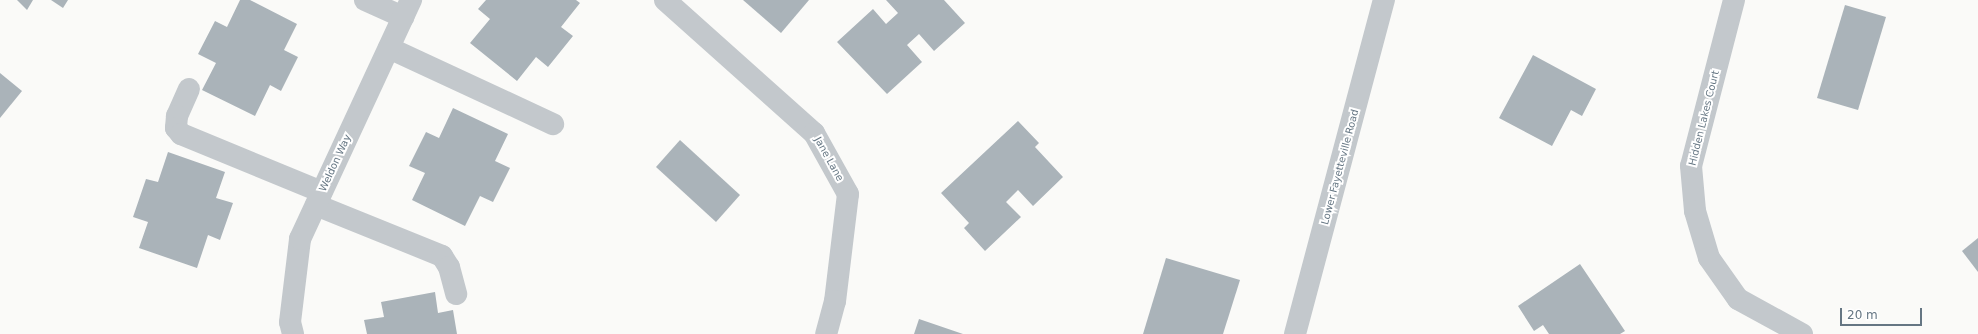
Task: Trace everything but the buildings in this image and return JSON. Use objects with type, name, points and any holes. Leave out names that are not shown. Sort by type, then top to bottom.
[{"type":"street","points":[[365,0],[407,9]]},
{"type":"street","name":"Jane Lane","points":[[665,0],[814,132],[848,194],[835,300],[826,334]]},
{"type":"street","name":"Lower Fayetteville Road","points":[[1295,334],[1384,0]]},
{"type":"street","name":"Hidden Lakes Court","points":[[1734,0],[1691,166],[1696,211],[1709,258],[1738,299],[1802,334]]},
{"type":"street","name":"Weldon Way","points":[[293,334],[290,322],[300,239],[407,9]]},
{"type":"street","points":[[388,48],[553,124]]},
{"type":"street","points":[[189,89],[177,116],[176,128],[181,134],[442,256],[449,267],[456,294]]}]
